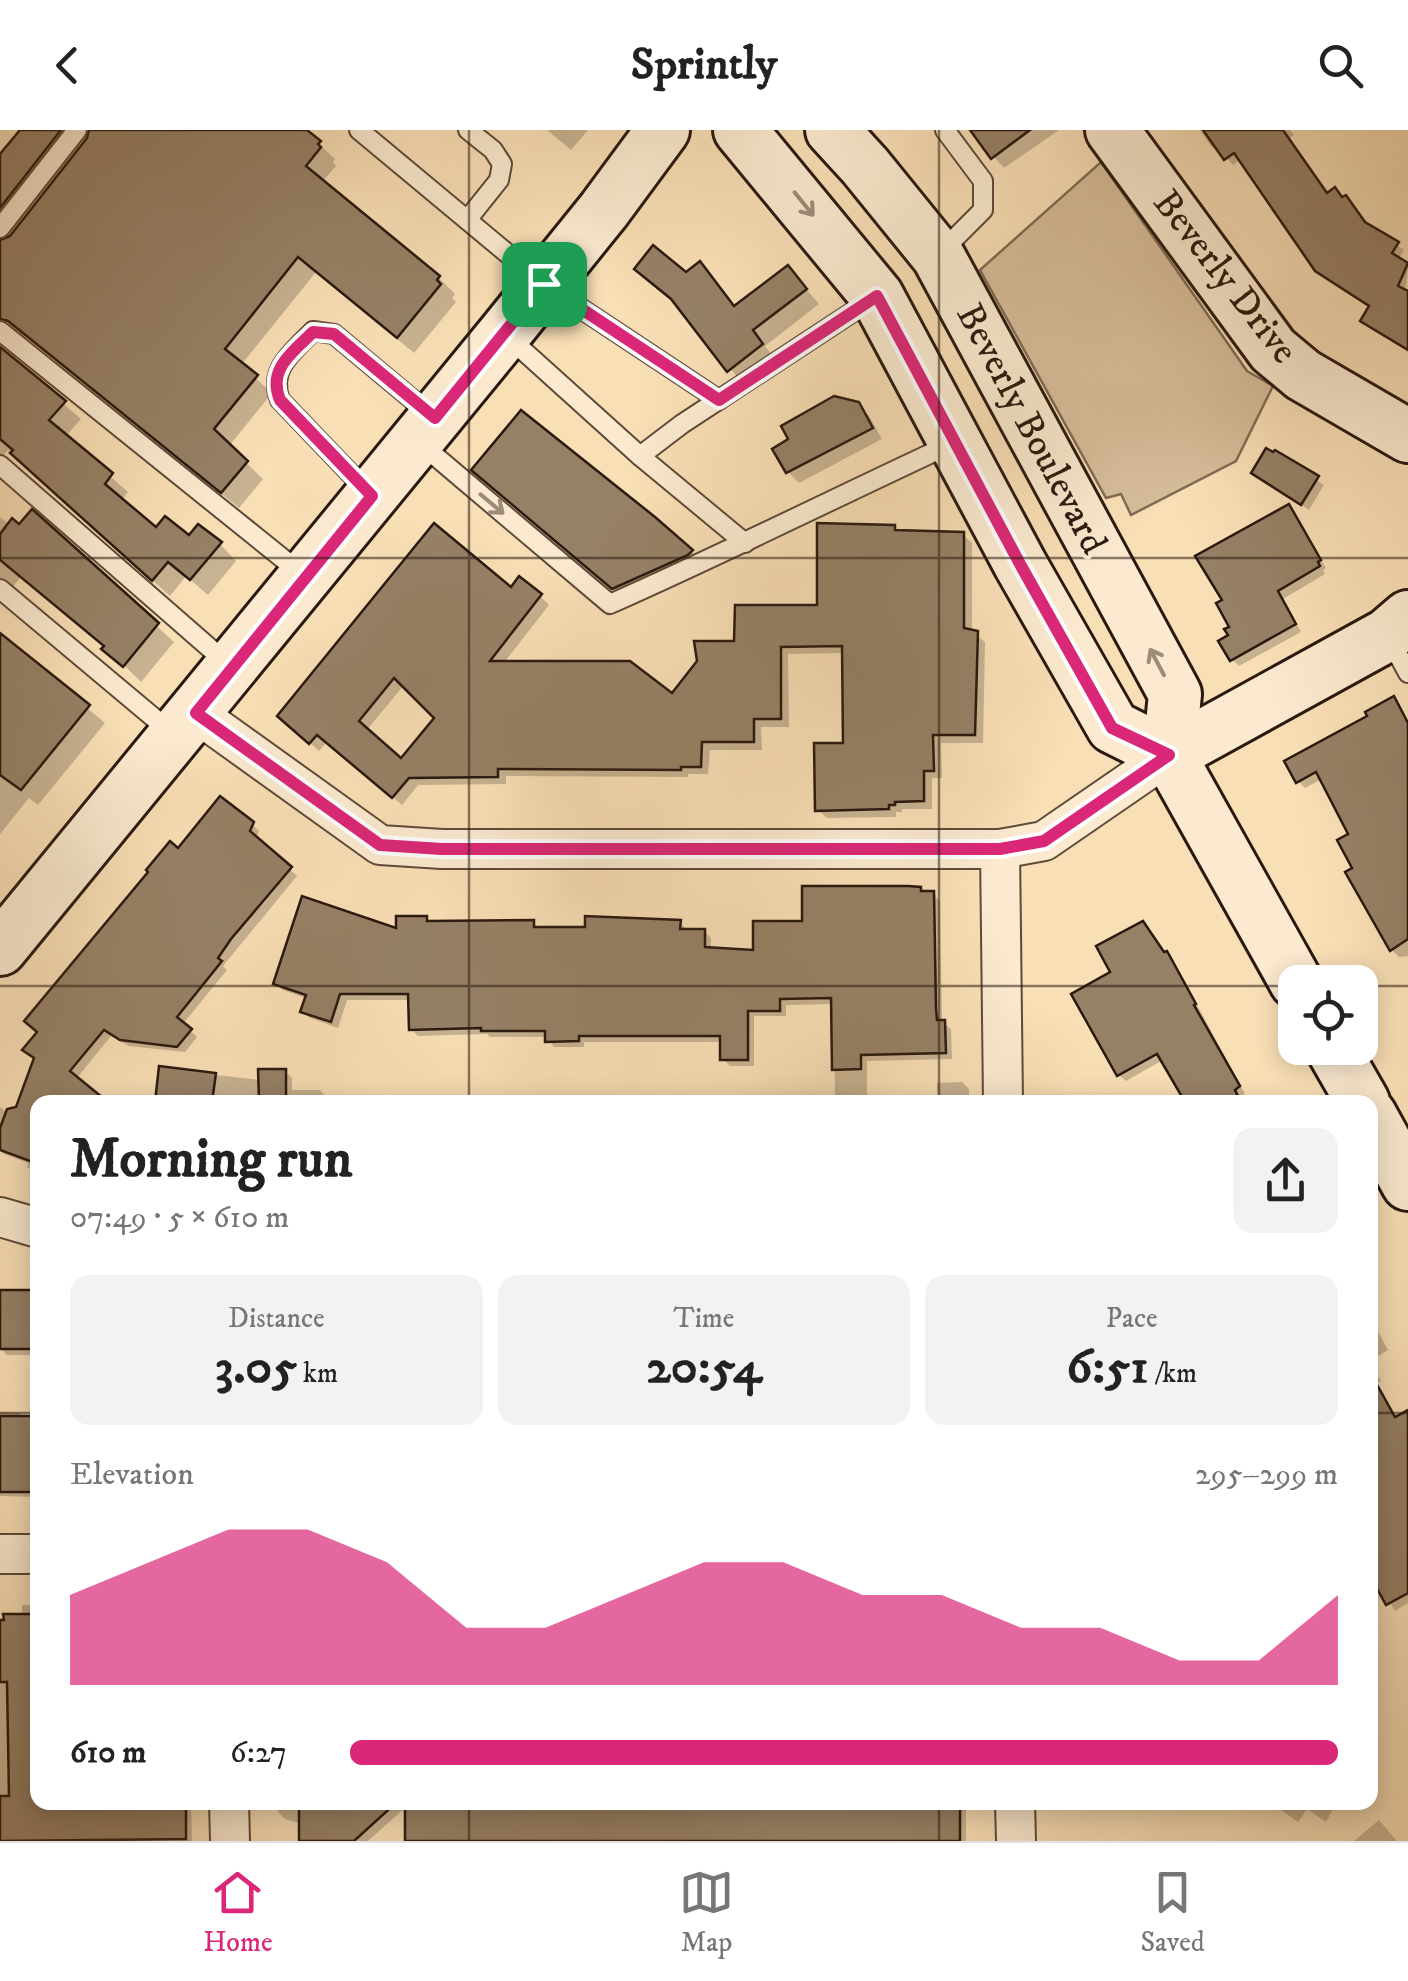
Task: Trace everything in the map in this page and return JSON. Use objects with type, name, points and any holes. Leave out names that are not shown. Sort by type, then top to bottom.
[{"type":"main road","points":[[0,949],[504,334],[663,130]]},
{"type":"main road","name":"Beverly Boulevard","points":[[740,130],[877,296],[1112,728],[1169,755],[1175,694],[938,256],[832,130]]},
{"type":"main road","name":"Beverly Drive","points":[[1112,130],[1274,350],[1303,375],[1408,436]]},
{"type":"main road","points":[[1286,965],[1169,755],[1401,642]]},
{"type":"main road","points":[[1342,1065],[1359,1095]]},
{"type":"main road","points":[[1378,1130],[1408,1184]]},
{"type":"street","points":[[186,725],[380,845],[442,849],[1000,849],[1044,841],[1169,755]]},
{"type":"street","points":[[1000,849],[1003,1095]]},
{"type":"street","points":[[0,1217],[30,1226]]},
{"type":"street","points":[[0,1554],[30,1554]]},
{"type":"street","points":[[230,1810],[230,1841]]},
{"type":"street","points":[[1016,1810],[1016,1841]]},
{"type":"lane","points":[[0,228],[76,130]]},
{"type":"lane","points":[[360,130],[544,284],[719,400]]},
{"type":"lane","points":[[467,220],[500,180],[502,164],[493,150],[468,130]]},
{"type":"lane","points":[[938,256],[982,210],[982,181],[944,130]]},
{"type":"lane","points":[[640,456],[877,296]]},
{"type":"lane","points":[[0,330],[306,577]]},
{"type":"lane","points":[[372,496],[280,400],[275,384],[282,364],[313,332],[334,334],[426,430],[610,604],[746,544],[802,513],[955,442]]},
{"type":"lane","points":[[504,334],[640,456],[746,544]]},
{"type":"lane","points":[[0,465],[232,668]]},
{"type":"lane","points":[[0,588],[186,725]]},
{"type":"shaded area","points":[[1101,162],[1247,371],[1273,386],[1236,461],[1131,515],[1121,494],[1106,498],[980,270]]},
{"type":"building","points":[[20,130],[61,130],[0,208],[0,154]]},
{"type":"building","points":[[89,130],[307,130],[321,141],[321,147],[306,166],[440,276],[437,280],[441,284],[397,338],[298,257],[225,349],[258,375],[214,429],[248,461],[221,493],[8,321],[0,319],[0,240],[10,236],[87,138]]},
{"type":"building","points":[[970,130],[1030,130],[991,159]]},
{"type":"building","points":[[1203,130],[1283,130],[1327,193],[1335,187],[1342,197],[1346,195],[1365,222],[1399,242],[1392,253],[1408,263],[1398,286],[1408,291],[1408,350],[1360,321],[1369,306],[1315,271],[1234,153],[1224,160]]},
{"type":"building","points":[[653,245],[686,272],[700,261],[734,306],[788,265],[807,289],[753,330],[763,344],[727,372],[671,299],[634,269]]},
{"type":"building","points":[[0,347],[66,401],[49,420],[113,473],[105,484],[156,527],[165,516],[189,535],[198,524],[222,542],[190,580],[168,562],[152,581],[10,453],[13,450],[0,439]]},
{"type":"building","points":[[834,396],[859,402],[873,428],[786,473],[772,449],[788,439],[781,426]]},
{"type":"building","points":[[521,410],[693,550],[612,589],[471,470]]},
{"type":"building","points":[[1266,448],[1319,476],[1301,505],[1251,473]]},
{"type":"building","points":[[1289,504],[1321,560],[1320,566],[1278,591],[1296,624],[1230,661],[1218,641],[1228,635],[1224,629],[1229,627],[1216,603],[1222,600],[1195,556]]},
{"type":"building","points":[[32,509],[159,623],[123,667],[101,649],[104,646],[0,560],[0,534],[12,518],[19,524]]},
{"type":"building","points":[[434,523],[511,587],[519,576],[542,594],[490,661],[630,661],[672,693],[697,661],[694,641],[734,641],[735,605],[817,605],[817,523],[964,532],[964,628],[978,631],[975,735],[933,735],[934,771],[924,771],[924,801],[895,802],[889,809],[815,811],[814,743],[843,743],[842,646],[781,647],[781,719],[754,719],[754,742],[702,742],[701,767],[681,770],[498,769],[498,777],[409,778],[392,798],[317,735],[309,744],[277,716]],"holes":[[[394,678],[434,718],[401,758],[359,721]]]},
{"type":"building","points":[[0,633],[90,705],[21,790],[0,775]]},
{"type":"building","points":[[1394,696],[1408,723],[1408,939],[1390,951],[1345,872],[1352,868],[1337,840],[1348,834],[1316,772],[1296,783],[1284,761],[1367,716],[1365,712]]},
{"type":"building","points":[[220,796],[254,822],[250,831],[292,867],[231,939],[218,958],[222,961],[177,1017],[192,1029],[177,1047],[120,1040],[104,1030],[70,1071],[99,1095],[30,1095],[30,1161],[0,1150],[0,1128],[7,1109],[16,1107],[34,1058],[22,1050],[37,1032],[24,1021],[170,841],[178,848]]},
{"type":"building","points":[[802,886],[908,886],[934,891],[936,1008],[937,1020],[945,1020],[946,1053],[861,1055],[861,1069],[832,1070],[831,998],[780,999],[780,1011],[748,1011],[748,1060],[720,1060],[720,1036],[579,1036],[579,1041],[545,1042],[545,1031],[409,1030],[408,994],[340,994],[331,1022],[300,1012],[306,995],[273,984],[302,896],[396,928],[396,916],[427,916],[427,921],[534,920],[534,927],[585,927],[585,916],[681,920],[680,929],[705,929],[705,947],[753,950],[753,921],[802,921]]},
{"type":"building","points":[[1143,921],[1167,951],[1196,1004],[1240,1086],[1235,1090],[1238,1095],[1181,1095],[1157,1054],[1117,1076],[1071,994],[1110,972],[1096,946]]},
{"type":"building","points":[[159,1066],[216,1073],[213,1095],[156,1095]]},
{"type":"building","points":[[258,1069],[286,1069],[286,1095],[259,1095]]},
{"type":"building","points":[[0,1290],[30,1290],[30,1349],[0,1349]]},
{"type":"building","points":[[1378,1386],[1395,1417],[1408,1410],[1408,1593],[1386,1605],[1378,1590]]},
{"type":"building","points":[[0,1416],[30,1416],[30,1492],[0,1492]]},
{"type":"building","points":[[3,1614],[30,1614],[30,1810],[186,1810],[186,1839],[0,1841],[0,1796],[9,1796],[7,1682],[0,1682],[0,1620],[4,1620]]},
{"type":"building","points":[[299,1810],[388,1810],[354,1841],[299,1841]]},
{"type":"building","points":[[405,1810],[960,1810],[960,1841],[405,1841]]},
{"type":"route","points":[[544,284],[719,400],[877,296],[1112,728],[1169,755],[1044,841],[1000,849],[442,849],[380,845],[196,713],[372,496],[280,400],[275,384],[282,364],[313,332],[334,334],[435,418],[544,284]]}]
